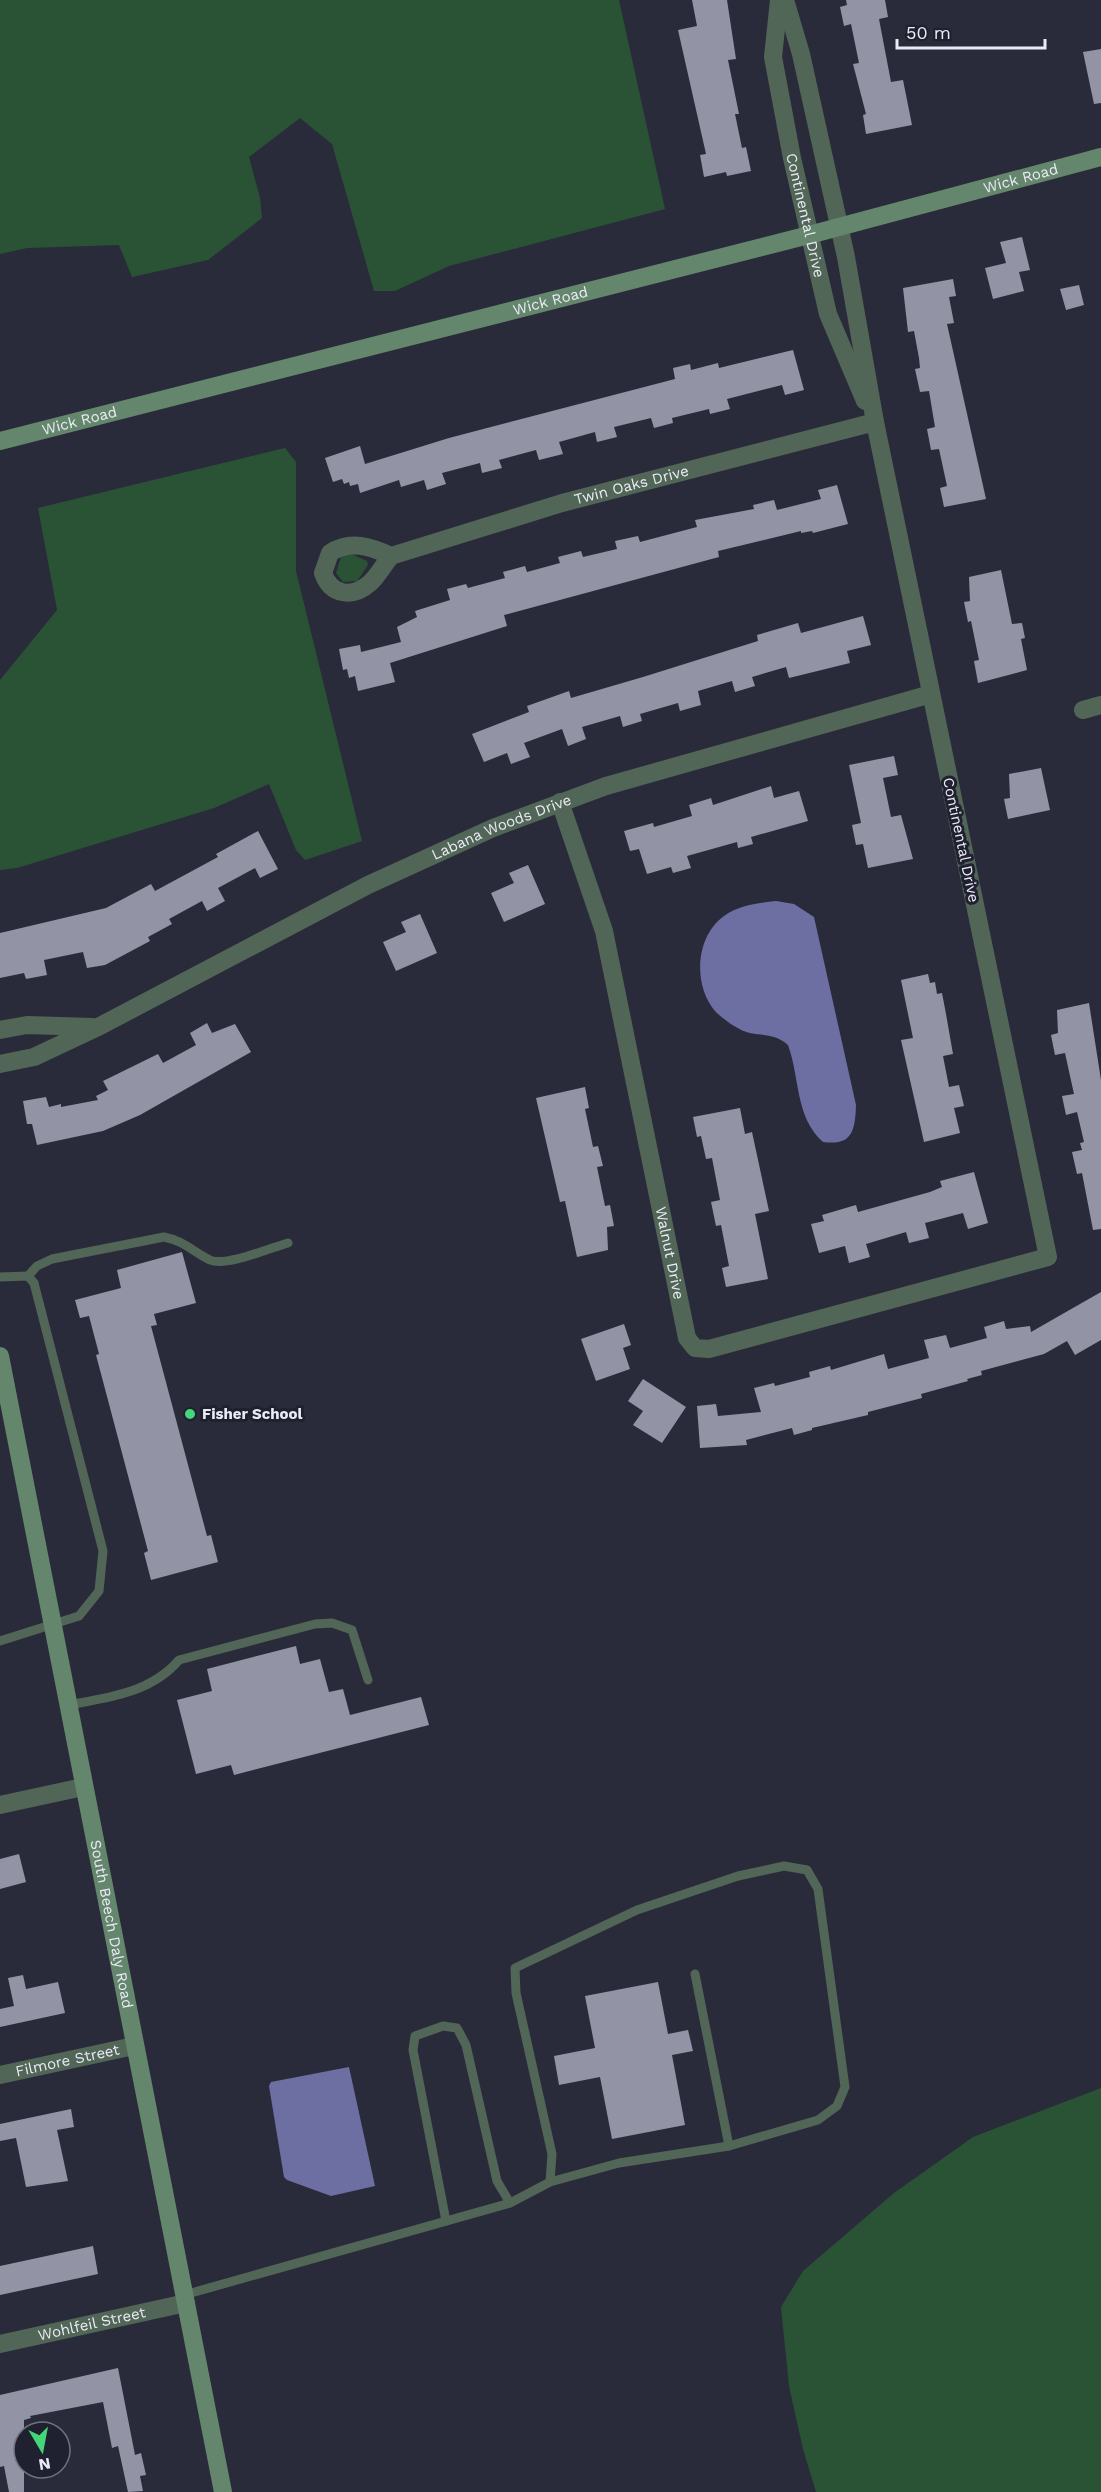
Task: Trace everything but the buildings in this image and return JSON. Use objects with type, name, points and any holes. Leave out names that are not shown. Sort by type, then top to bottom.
[{"type":"street","name":"Continental Drive","points":[[779,0],[773,57],[809,235],[828,314],[875,422]]},
{"type":"street","name":"Continental Drive","points":[[785,0],[801,54],[839,225],[875,422],[930,694],[1048,1257]]},
{"type":"street","name":"Wick Road","points":[[0,441],[809,235],[839,225],[1101,157]]},
{"type":"street","name":"Twin Oaks Drive","points":[[391,556],[562,503],[875,422]]},
{"type":"street","name":"Labana Woods Drive","points":[[0,1064],[34,1057],[100,1026],[368,885],[493,828],[606,786],[930,694]]},
{"type":"street","points":[[1083,710],[1101,705]]},
{"type":"street","name":"Walnut Drive","points":[[560,802],[604,931],[687,1338],[695,1348],[709,1349],[1048,1257]]},
{"type":"street","name":"Labana Woods Drive","points":[[0,1030],[27,1025],[100,1026]]},
{"type":"street","name":"South Beech Daly Road","points":[[0,1356],[223,2492]]},
{"type":"street","points":[[0,1805],[83,1787]]},
{"type":"street","name":"Filmore Street","points":[[0,2075],[135,2046]]},
{"type":"street","name":"Wohlfeil Street","points":[[0,2344],[185,2299]]},
{"type":"lane","points":[[0,1277],[28,1276],[37,1266],[52,1258],[164,1237],[182,1241],[194,1251],[213,1261],[224,1261],[288,1244]]},
{"type":"lane","points":[[0,1641],[79,1616],[99,1592],[103,1551],[42,1308],[34,1283],[28,1276]]},
{"type":"lane","points":[[68,1706],[134,1690],[169,1672],[179,1660],[315,1624],[332,1623],[352,1630],[368,1680]]},
{"type":"lane","points":[[185,2299],[510,2203],[550,2182],[619,2163],[729,2146],[818,2120],[837,2106],[845,2087],[818,1889],[807,1870],[784,1866],[738,1876],[637,1910],[515,1968],[516,1993],[552,2154],[550,2182]]},
{"type":"lane","points":[[695,1974],[729,2146]]},
{"type":"lane","points":[[446,2221],[413,2050],[415,2036],[443,2026],[457,2028],[466,2045],[497,2181],[510,2203]]},
{"type":"green space","points":[[0,0],[619,0],[665,209],[449,266],[395,291],[374,291],[332,144],[300,118],[249,157],[260,198],[262,218],[208,260],[132,277],[119,245],[27,248],[0,254]]},
{"type":"green space","points":[[285,448],[296,462],[296,571],[362,841],[305,860],[296,850],[269,784],[214,808],[17,868],[0,870],[0,680],[57,610],[38,508]]},
{"type":"green space","points":[[351,554],[367,561],[368,565],[357,581],[343,582],[336,573],[341,557]]},
{"type":"green space","points":[[1101,2088],[1101,2492],[816,2492],[803,2449],[789,2386],[781,2307],[803,2271],[894,2193],[973,2137]]},
{"type":"water","points":[[776,901],[794,904],[814,917],[856,1105],[853,1129],[846,1139],[841,1141],[823,1142],[807,1121],[788,1045],[774,1037],[746,1032],[722,1018],[708,1000],[703,988],[700,962],[707,936],[714,925],[736,909]]},
{"type":"water","points":[[349,2067],[375,2186],[331,2196],[284,2177],[269,2086],[271,2082]]},
{"type":"place","name":"Fisher School","points":[[190,1414]]}]
